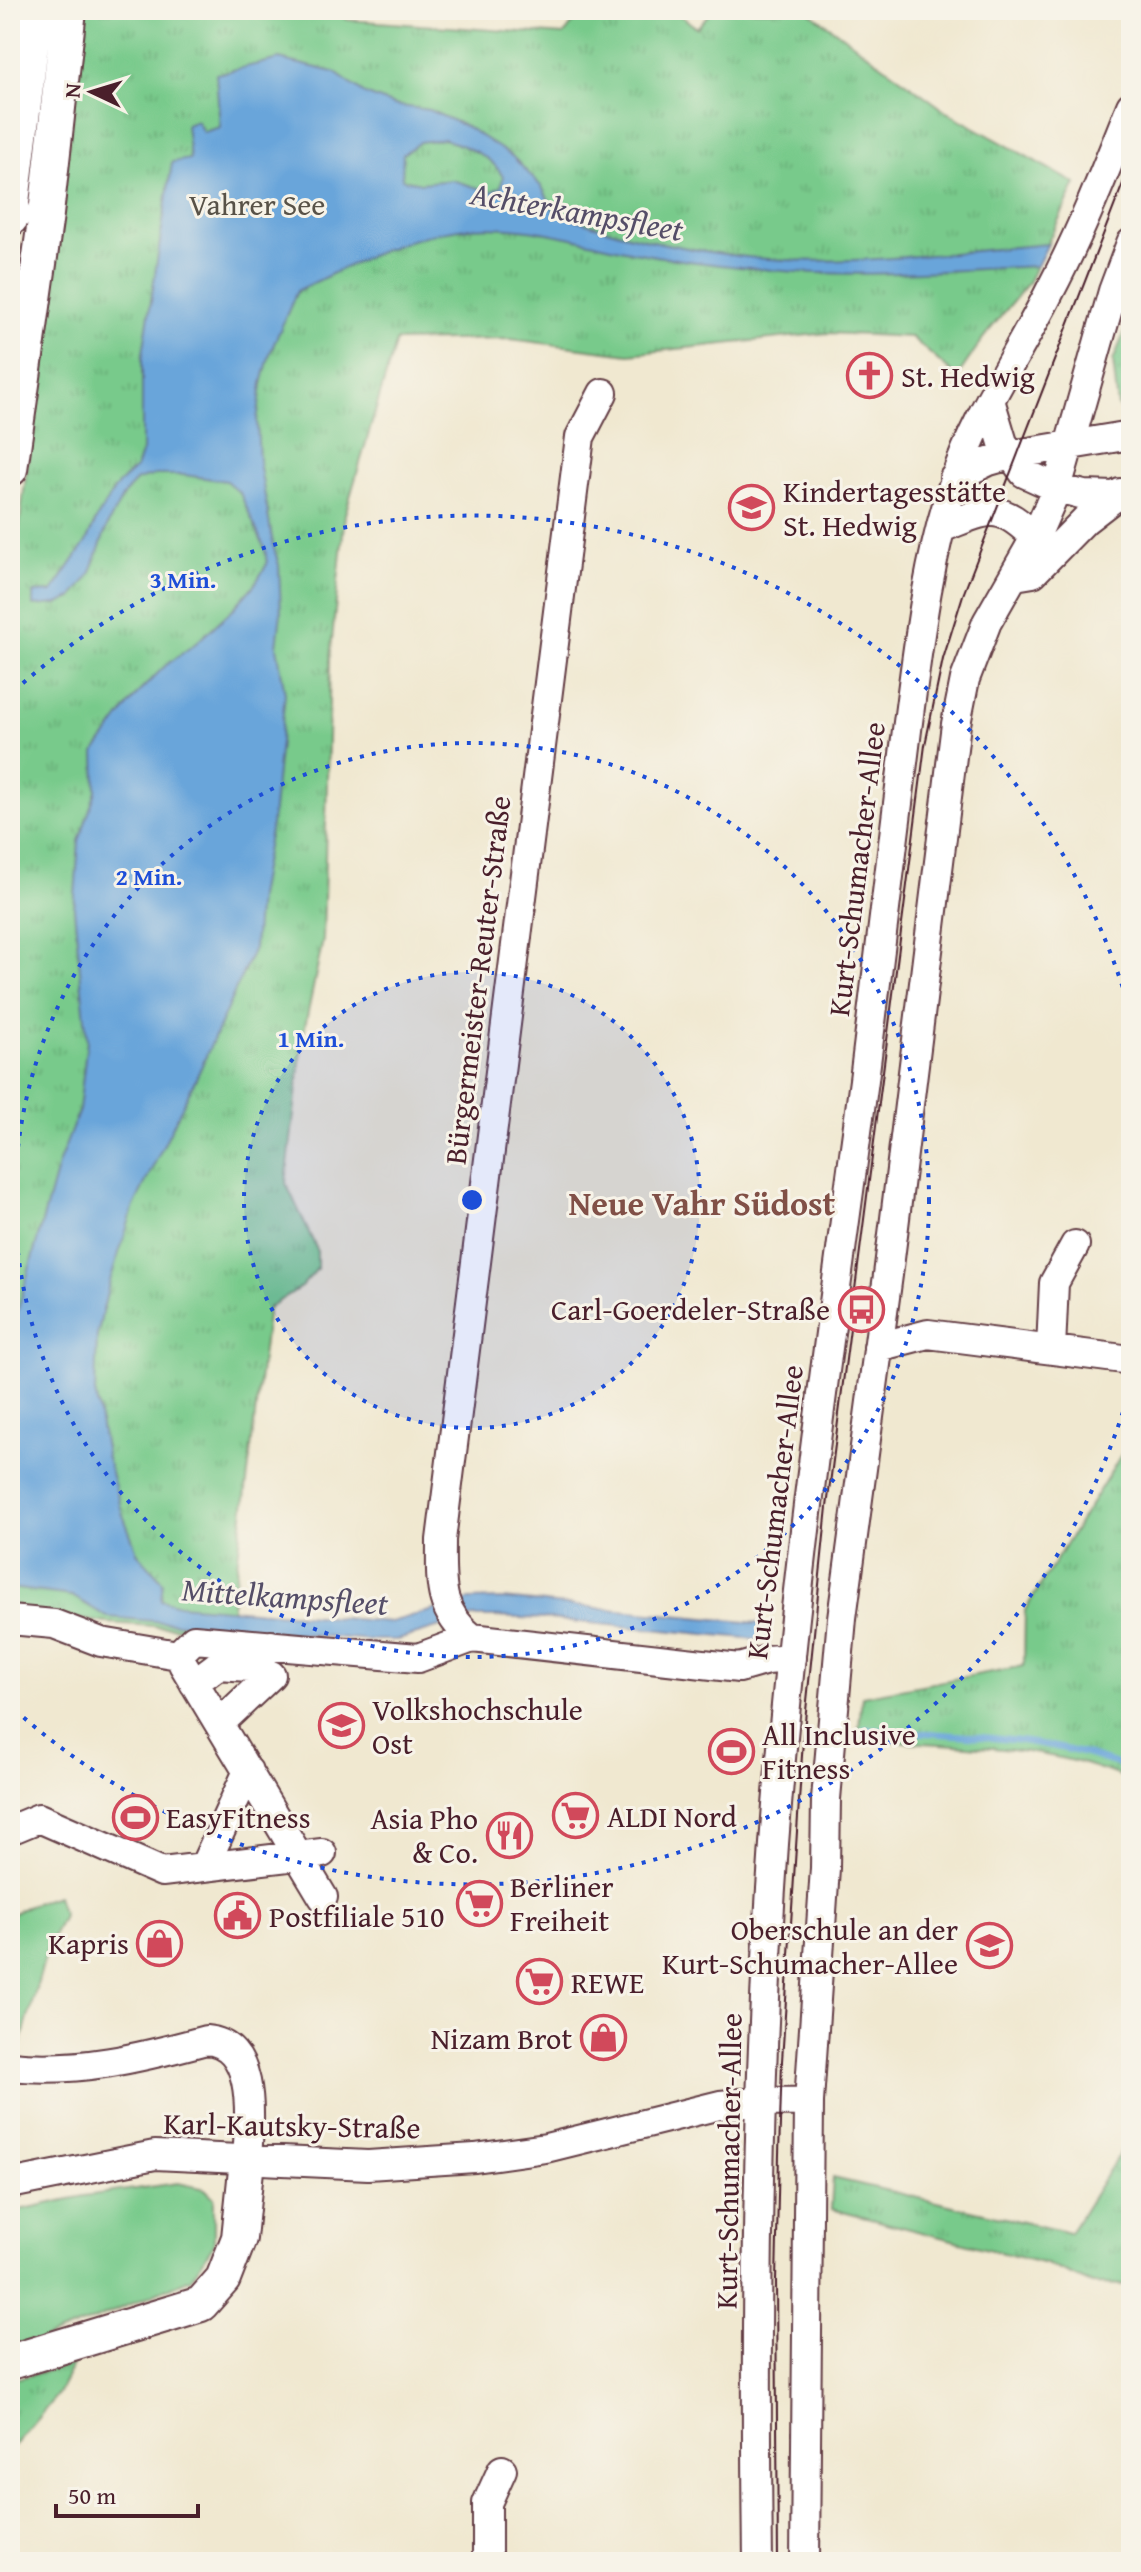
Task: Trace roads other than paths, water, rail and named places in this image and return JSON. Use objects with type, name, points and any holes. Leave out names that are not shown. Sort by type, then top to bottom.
[{"type":"main road","points":[[10,219],[35,10]]},
{"type":"main road","points":[[10,469],[46,214],[69,10]]},
{"type":"main road","points":[[10,2362],[201,2304],[223,2279],[239,2238],[247,2160]]},
{"type":"street","name":"Kurt-Schumacher-Allee","points":[[758,2562],[758,2282],[762,2101],[774,1843],[791,1658],[833,1299],[864,1080],[921,621],[954,478],[990,400],[1049,294],[1131,106]]},
{"type":"street","points":[[805,2562],[809,2102],[825,1868],[826,1799],[842,1618],[956,724],[965,679],[987,622],[1035,538],[1057,488],[1113,291],[1131,243]]},
{"type":"street","name":"Bürgermeister-Reuter-Straße","points":[[458,1623],[441,1540],[580,437],[603,393]]},
{"type":"street","points":[[990,400],[1000,434],[1010,455],[1024,473],[1057,488],[1084,495],[1123,492]]},
{"type":"street","points":[[954,478],[989,461],[1010,455],[1131,435]]},
{"type":"street","points":[[1013,577],[1033,573],[1085,520],[1123,492]]},
{"type":"street","points":[[941,528],[983,511],[995,511],[1018,520],[1035,538]]},
{"type":"street","points":[[1051,1349],[1054,1283],[1075,1245]]},
{"type":"street","points":[[883,1308],[914,1321],[928,1334]]},
{"type":"street","points":[[878,1347],[928,1334],[1131,1360]]},
{"type":"street","points":[[10,1620],[54,1624],[101,1642],[178,1655],[194,1639],[418,1658],[458,1623],[739,1668],[762,1682],[788,1688]]},
{"type":"street","points":[[271,1645],[249,1667],[218,1665],[189,1673],[248,1771],[311,1854],[323,1897]]},
{"type":"street","points":[[739,1668],[767,1660],[791,1658]]},
{"type":"street","points":[[219,1724],[271,1675]]},
{"type":"street","points":[[204,1867],[248,1771]]},
{"type":"street","points":[[10,1830],[39,1818],[162,1872],[311,1854]]},
{"type":"street","points":[[10,2066],[69,2068],[102,2065],[206,2040],[220,2041],[234,2052],[244,2073],[250,2114],[247,2160]]},
{"type":"street","name":"Karl-Kautsky-Straße","points":[[10,2184],[155,2155],[368,2165],[475,2158],[546,2148],[720,2105],[762,2101],[809,2102]]},
{"type":"street","points":[[487,2562],[487,2503],[502,2470]]},
{"type":"water","name":"Vahrer See","points":[[279,59],[334,72],[365,94],[394,105],[429,110],[467,127],[513,157],[542,187],[555,212],[599,227],[669,244],[738,256],[814,261],[893,258],[1048,244],[1037,266],[846,274],[692,262],[527,230],[460,229],[397,245],[297,291],[270,353],[262,384],[257,421],[259,461],[279,565],[281,613],[277,646],[285,694],[254,948],[199,1072],[134,1206],[109,1284],[97,1336],[95,1392],[106,1455],[138,1554],[163,1582],[161,1600],[179,1605],[391,1622],[469,1600],[502,1599],[767,1624],[766,1640],[547,1619],[473,1617],[398,1640],[369,1640],[107,1617],[72,1596],[10,1588],[10,1338],[58,1165],[79,1110],[87,1040],[74,909],[79,841],[96,791],[95,752],[138,693],[234,608],[255,584],[267,564],[265,549],[240,493],[226,481],[184,475],[155,475],[137,480],[124,494],[108,524],[90,575],[72,598],[58,604],[33,606],[33,593],[52,592],[86,542],[118,484],[136,468],[142,451],[142,360],[172,162],[190,159],[186,125],[197,121],[203,132],[220,127],[216,74]],"holes":[[[444,139],[478,153],[492,163],[503,177],[501,187],[491,192],[452,180],[421,183],[402,179],[403,154],[420,142]]]},
{"type":"waterway","name":"Mittelkampsfleet","points":[[865,1729],[1034,1743],[1100,1758],[1131,1770]]},
{"type":"tram line","points":[[778,2562],[776,2280],[779,2154],[803,1740],[827,1507],[925,745],[943,659],[963,595],[1131,163]]},
{"type":"place","name":"St. Hedwig","points":[[870,376]]},
{"type":"place","name":"Kindertagesstätte St. Hedwig","points":[[752,508]]},
{"type":"place","name":"Carl-Goerdeler-Straße","points":[[861,1309]]},
{"type":"place","name":"Volkshochschule Ost","points":[[341,1726]]},
{"type":"place","name":"All Inclusive Fitness","points":[[731,1751]]},
{"type":"place","name":"ALDI Nord","points":[[576,1816]]},
{"type":"place","name":"EasyFitness","points":[[135,1817]]},
{"type":"place","name":"Asia Pho & Co.","points":[[509,1835]]},
{"type":"place","name":"Berliner Freiheit","points":[[479,1903]]},
{"type":"place","name":"Postfiliale 510","points":[[238,1916]]},
{"type":"place","name":"Kapris","points":[[160,1943]]},
{"type":"place","name":"Oberschule an der Kurt-Schumacher-Allee","points":[[989,1946]]},
{"type":"place","name":"REWE","points":[[540,1982]]},
{"type":"place","name":"Nizam Brot","points":[[603,2038]]},
{"type":"district","name":"Neue Vahr Südost","points":[[702,1202]]},
{"type":"water label","name":"Achterkampsfleet","points":[[577,211]]}]
